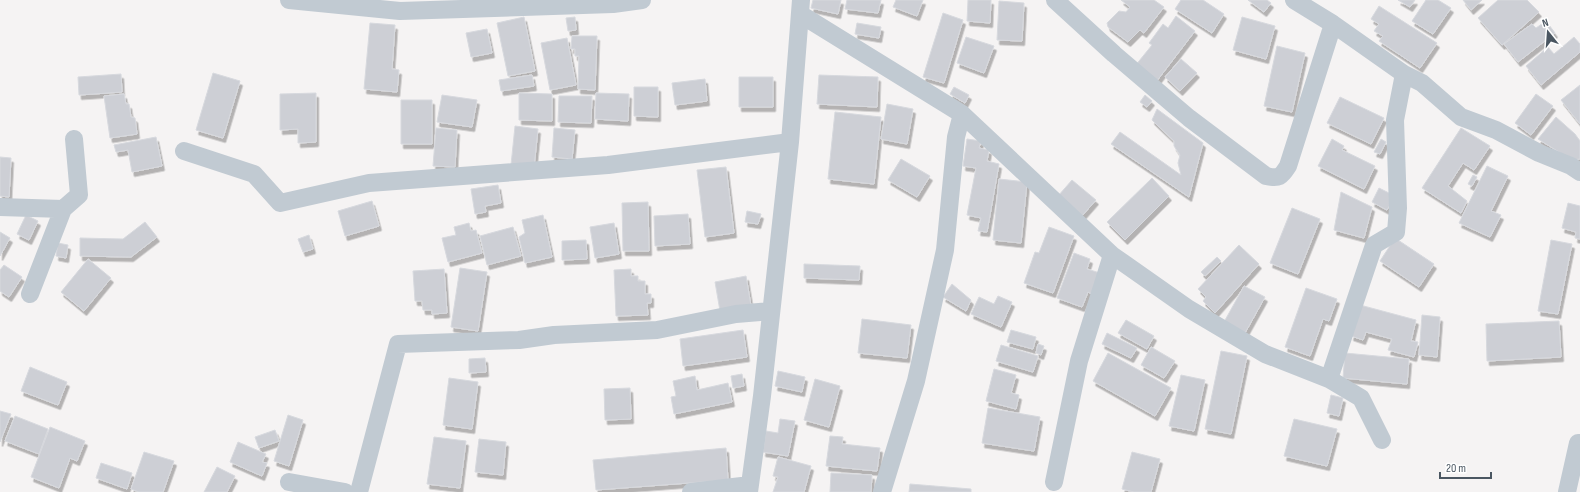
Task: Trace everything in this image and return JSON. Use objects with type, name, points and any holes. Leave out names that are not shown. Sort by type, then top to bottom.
[{"type":"street","points":[[289,0],[400,11],[613,4],[642,0]]},
{"type":"street","points":[[1055,0],[1114,54],[1190,118],[1266,176],[1276,178],[1283,174],[1288,166],[1333,24]]},
{"type":"street","points":[[1294,0],[1333,24],[1404,74],[1422,83],[1461,117],[1496,130],[1539,154],[1571,166],[1580,172]]},
{"type":"street","points":[[691,492],[749,488],[762,396],[790,142],[801,7],[962,114],[1112,255],[1189,309],[1266,354],[1329,379],[1361,398],[1382,440]]},
{"type":"street","points":[[1329,379],[1374,245],[1396,232],[1398,208],[1395,120],[1404,74]]},
{"type":"street","points":[[882,492],[916,381],[945,250],[955,145],[962,114]]},
{"type":"street","points":[[30,294],[63,209],[79,195],[74,139]]},
{"type":"street","points":[[184,151],[254,174],[280,203],[369,183],[608,165],[790,142]]},
{"type":"street","points":[[0,207],[63,209]]},
{"type":"street","points":[[1054,482],[1079,361],[1112,255]]},
{"type":"street","points":[[359,492],[398,344],[520,340],[554,335],[657,330],[736,314],[771,311]]},
{"type":"street","points":[[1567,492],[1578,443],[1580,443]]},
{"type":"street","points":[[289,482],[345,492]]},
{"type":"building","points":[[813,0],[841,0],[838,14],[811,8]]},
{"type":"building","points":[[847,0],[881,0],[878,13],[845,9]]},
{"type":"building","points":[[896,0],[923,0],[917,16],[893,7]]},
{"type":"building","points":[[968,0],[991,0],[990,23],[967,21]]},
{"type":"building","points":[[1121,0],[1154,0],[1164,7],[1144,33],[1140,30],[1128,42],[1108,27],[1107,23],[1119,11],[1126,12],[1130,7]]},
{"type":"building","points":[[1181,0],[1203,0],[1224,14],[1212,33],[1175,9]]},
{"type":"building","points":[[1248,0],[1267,0],[1271,3],[1264,12]]},
{"type":"building","points":[[1398,0],[1415,0],[1410,7]]},
{"type":"building","points":[[1426,0],[1438,0],[1451,8],[1433,34],[1412,21]]},
{"type":"building","points":[[1463,0],[1482,0],[1471,10]]},
{"type":"building","points":[[1498,0],[1527,0],[1539,12],[1502,45],[1478,18]]},
{"type":"building","points":[[999,1],[1024,3],[1022,41],[997,40]]},
{"type":"building","points":[[1379,6],[1437,43],[1420,68],[1379,41],[1383,36],[1374,31],[1379,24],[1371,19]]},
{"type":"building","points":[[943,13],[963,20],[944,83],[923,77]]},
{"type":"building","points":[[1176,16],[1195,31],[1156,82],[1135,66],[1152,45],[1149,43],[1163,24],[1168,28]]},
{"type":"building","points":[[524,17],[535,71],[508,76],[497,23]]},
{"type":"building","points":[[575,17],[576,30],[568,31],[566,18]]},
{"type":"building","points":[[1242,17],[1275,26],[1266,59],[1233,50]]},
{"type":"building","points":[[1546,21],[1555,33],[1518,62],[1504,44],[1532,24],[1536,28]]},
{"type":"building","points":[[370,23],[395,25],[392,69],[399,70],[397,92],[364,89]]},
{"type":"building","points":[[857,23],[881,27],[879,38],[855,34]]},
{"type":"building","points":[[487,29],[492,53],[471,57],[466,33]]},
{"type":"building","points":[[572,36],[597,36],[595,90],[578,89],[579,56],[575,56],[575,49],[571,49]]},
{"type":"building","points":[[966,37],[994,46],[984,73],[957,63]]},
{"type":"building","points":[[1574,37],[1580,44],[1580,52],[1541,85],[1526,66],[1548,47],[1554,54]]},
{"type":"building","points":[[567,38],[576,85],[550,90],[541,43]]},
{"type":"building","points":[[1277,46],[1305,53],[1292,112],[1264,106]]},
{"type":"building","points":[[1181,59],[1197,73],[1180,91],[1165,77]]},
{"type":"building","points":[[213,73],[240,81],[223,138],[196,130]]},
{"type":"building","points":[[121,74],[122,92],[79,95],[78,77]]},
{"type":"building","points":[[532,75],[534,86],[501,91],[499,80]]},
{"type":"building","points":[[819,75],[878,77],[877,107],[817,104]]},
{"type":"building","points":[[739,77],[773,77],[773,107],[739,107]]},
{"type":"building","points":[[705,79],[707,101],[675,105],[672,83]]},
{"type":"building","points":[[1580,85],[1580,124],[1561,100]]},
{"type":"building","points":[[634,87],[658,87],[658,117],[634,116]]},
{"type":"building","points":[[954,87],[969,95],[965,103],[950,94]]},
{"type":"building","points":[[316,93],[316,142],[298,143],[298,129],[280,130],[280,94]]},
{"type":"building","points":[[519,93],[552,94],[552,121],[519,120]]},
{"type":"building","points":[[596,93],[629,94],[628,121],[595,119]]},
{"type":"building","points":[[124,94],[126,104],[129,104],[131,117],[135,118],[137,134],[110,138],[104,96]]},
{"type":"building","points":[[1536,94],[1553,106],[1531,135],[1515,123]]},
{"type":"building","points":[[442,95],[477,100],[472,127],[437,122]]},
{"type":"building","points":[[1145,95],[1152,101],[1147,107],[1140,102]]},
{"type":"building","points":[[559,96],[592,96],[591,123],[558,122]]},
{"type":"building","points":[[1340,97],[1384,118],[1371,144],[1327,123]]},
{"type":"building","points":[[401,100],[432,100],[432,144],[401,144]]},
{"type":"building","points":[[887,104],[913,109],[907,144],[881,139]]},
{"type":"building","points":[[1157,109],[1203,143],[1189,197],[1111,144],[1120,132],[1181,175],[1178,163],[1180,155],[1174,146],[1174,141],[1152,120]]},
{"type":"building","points":[[835,112],[881,117],[874,184],[828,179]]},
{"type":"building","points":[[1556,117],[1575,134],[1580,141],[1580,159],[1572,160],[1538,139]]},
{"type":"building","points":[[515,126],[538,129],[534,167],[511,165]]},
{"type":"building","points":[[436,128],[457,130],[455,167],[433,166]]},
{"type":"building","points":[[554,128],[575,130],[572,159],[552,157]]},
{"type":"building","points":[[1461,128],[1490,146],[1474,170],[1463,163],[1448,186],[1467,201],[1461,213],[1422,188]]},
{"type":"building","points":[[156,137],[162,166],[132,172],[128,150],[116,152],[114,145]]},
{"type":"building","points":[[967,139],[981,141],[979,148],[989,150],[987,161],[999,164],[987,232],[978,231],[981,218],[967,215],[976,168],[963,166]]},
{"type":"building","points":[[1332,139],[1344,146],[1342,150],[1375,166],[1364,189],[1318,166]]},
{"type":"building","points":[[1381,139],[1386,142],[1380,154],[1374,152]]},
{"type":"building","points":[[0,157],[11,158],[9,197],[0,196]]},
{"type":"building","points":[[901,159],[930,176],[917,197],[888,180]]},
{"type":"building","points":[[1487,166],[1508,176],[1491,211],[1501,215],[1490,237],[1459,223]]},
{"type":"building","points":[[726,167],[734,233],[705,237],[697,170]]},
{"type":"building","points":[[1473,175],[1477,177],[1472,186],[1468,184]]},
{"type":"building","points":[[1152,178],[1169,196],[1125,240],[1107,222]]},
{"type":"building","points":[[999,179],[1027,182],[1021,243],[993,240]]},
{"type":"building","points":[[1072,180],[1096,200],[1081,217],[1058,196]]},
{"type":"building","points":[[498,185],[501,203],[485,206],[486,212],[475,214],[471,189]]},
{"type":"building","points":[[1379,188],[1395,196],[1387,210],[1372,202]]},
{"type":"building","points":[[1341,192],[1372,207],[1364,238],[1334,230]]},
{"type":"building","points":[[372,201],[379,226],[345,236],[338,211]]},
{"type":"building","points":[[648,202],[649,251],[623,251],[622,203]]},
{"type":"building","points":[[1568,203],[1580,206],[1580,239],[1575,238],[1576,232],[1562,228]]},
{"type":"building","points":[[1292,208],[1320,219],[1298,274],[1270,263]]},
{"type":"building","points":[[747,211],[761,214],[758,224],[745,222]]},
{"type":"building","points":[[688,214],[690,244],[655,246],[654,216]]},
{"type":"building","points":[[26,215],[38,221],[29,240],[17,234]]},
{"type":"building","points":[[543,215],[552,257],[525,263],[519,237],[525,233],[522,220]]},
{"type":"building","points":[[145,222],[157,237],[131,257],[80,256],[80,238],[123,239]]},
{"type":"building","points":[[469,223],[471,231],[476,230],[482,253],[448,262],[442,238],[456,235],[454,227]]},
{"type":"building","points":[[614,223],[619,254],[595,258],[590,227]]},
{"type":"building","points":[[513,227],[521,256],[487,265],[480,236]]},
{"type":"building","points":[[1049,227],[1074,236],[1053,293],[1024,283],[1035,252],[1039,253]]},
{"type":"building","points":[[0,232],[10,238],[0,256]]},
{"type":"building","points":[[309,235],[313,249],[303,252],[298,239]]},
{"type":"building","points":[[1395,238],[1434,264],[1419,287],[1380,261]]},
{"type":"building","points":[[586,240],[587,259],[562,260],[562,241]]},
{"type":"building","points":[[1551,240],[1572,244],[1558,314],[1538,311]]},
{"type":"building","points":[[58,243],[68,245],[66,258],[56,256]]},
{"type":"building","points":[[1239,245],[1259,264],[1215,313],[1203,301],[1206,297],[1198,289]]},
{"type":"building","points":[[1074,253],[1090,259],[1087,269],[1100,273],[1092,294],[1088,292],[1082,307],[1057,298]]},
{"type":"building","points":[[1217,257],[1221,261],[1205,276],[1201,272]]},
{"type":"building","points":[[88,259],[111,278],[84,311],[61,292]]},
{"type":"building","points":[[804,264],[860,266],[859,280],[804,278]]},
{"type":"building","points":[[4,265],[22,277],[9,297],[0,291],[0,270]]},
{"type":"building","points":[[460,268],[487,272],[478,331],[451,327]]},
{"type":"building","points":[[444,269],[447,313],[432,314],[432,310],[423,310],[422,301],[415,301],[413,271]]},
{"type":"building","points":[[631,269],[631,276],[638,276],[638,281],[645,281],[645,294],[651,294],[651,303],[647,303],[648,315],[616,316],[614,270]]},
{"type":"building","points":[[746,276],[751,306],[720,311],[715,282]]},
{"type":"building","points":[[952,284],[971,300],[966,311],[943,297]]},
{"type":"building","points":[[1244,286],[1265,297],[1245,333],[1224,322]]},
{"type":"building","points":[[1306,288],[1337,299],[1329,321],[1323,319],[1310,356],[1285,347]]},
{"type":"building","points":[[998,296],[1012,302],[1001,327],[971,314],[979,297],[994,304]]},
{"type":"building","points":[[1360,305],[1416,320],[1411,341],[1418,342],[1414,357],[1388,350],[1392,339],[1366,332],[1363,340],[1351,336]]},
{"type":"building","points":[[1422,315],[1440,317],[1437,357],[1419,355]]},
{"type":"building","points":[[862,319],[911,325],[907,358],[858,353]]},
{"type":"building","points":[[1126,320],[1154,336],[1147,349],[1118,333]]},
{"type":"building","points":[[1559,321],[1561,357],[1487,361],[1486,324]]},
{"type":"building","points":[[743,330],[747,357],[683,366],[680,339]]},
{"type":"building","points":[[1011,330],[1036,337],[1033,349],[1007,342]]},
{"type":"building","points":[[1107,333],[1137,348],[1131,358],[1102,344]]},
{"type":"building","points":[[1038,344],[1044,346],[1041,355],[1036,353]]},
{"type":"building","points":[[1001,345],[1038,356],[1033,372],[996,361]]},
{"type":"building","points":[[1151,347],[1175,361],[1164,378],[1141,365]]},
{"type":"building","points":[[1221,351],[1247,356],[1231,434],[1205,429]]},
{"type":"building","points":[[1108,353],[1171,388],[1155,416],[1093,381]]},
{"type":"building","points":[[1345,353],[1409,359],[1407,384],[1343,378]]},
{"type":"building","points":[[485,358],[486,372],[469,373],[469,359]]},
{"type":"building","points":[[30,367],[67,382],[58,405],[21,391]]},
{"type":"building","points":[[994,369],[1016,375],[1011,393],[1019,395],[1016,409],[986,401]]},
{"type":"building","points":[[778,371],[805,377],[802,392],[775,386]]},
{"type":"building","points":[[742,374],[744,386],[733,388],[731,376]]},
{"type":"building","points":[[1181,375],[1205,380],[1194,431],[1169,426]]},
{"type":"building","points":[[695,376],[697,390],[728,383],[732,402],[674,414],[671,397],[676,396],[673,381]]},
{"type":"building","points":[[449,378],[478,382],[472,429],[443,425]]},
{"type":"building","points":[[815,379],[840,386],[829,427],[804,420]]},
{"type":"building","points":[[630,388],[631,419],[605,420],[604,389]]},
{"type":"building","points":[[1331,395],[1343,398],[1339,416],[1327,413]]},
{"type":"building","points":[[988,408],[1040,417],[1034,451],[982,443]]},
{"type":"building","points":[[0,411],[11,414],[0,442]]},
{"type":"building","points":[[288,415],[303,420],[289,466],[274,461]]},
{"type":"building","points":[[15,416],[48,429],[39,454],[5,441]]},
{"type":"building","points":[[780,419],[795,421],[788,456],[763,452],[766,431],[778,433]]},
{"type":"building","points":[[1294,419],[1337,429],[1327,466],[1284,456]]},
{"type":"building","points":[[50,427],[85,441],[77,461],[70,458],[59,488],[31,477]]},
{"type":"building","points":[[275,430],[279,441],[259,448],[255,437]]},
{"type":"building","points":[[830,436],[843,437],[842,444],[880,448],[877,471],[826,466]]},
{"type":"building","points":[[434,437],[466,441],[460,488],[427,484]]},
{"type":"building","points":[[479,439],[506,442],[503,475],[475,472]]},
{"type":"building","points":[[238,442],[266,454],[262,462],[267,463],[262,476],[230,462]]},
{"type":"building","points":[[726,448],[728,480],[596,490],[593,460]]},
{"type":"building","points":[[144,452],[174,461],[163,492],[139,492],[131,489]]},
{"type":"building","points":[[1132,452],[1160,459],[1151,492],[1134,492],[1122,489]]},
{"type":"building","points":[[778,457],[811,466],[804,492],[773,492],[778,477],[773,476]]},
{"type":"building","points":[[101,463],[132,473],[127,489],[96,478]]},
{"type":"building","points":[[217,467],[235,476],[227,492],[204,492]]},
{"type":"building","points":[[831,473],[872,475],[871,492],[830,492]]},
{"type":"building","points":[[910,484],[971,489],[971,492],[909,492]]}]
